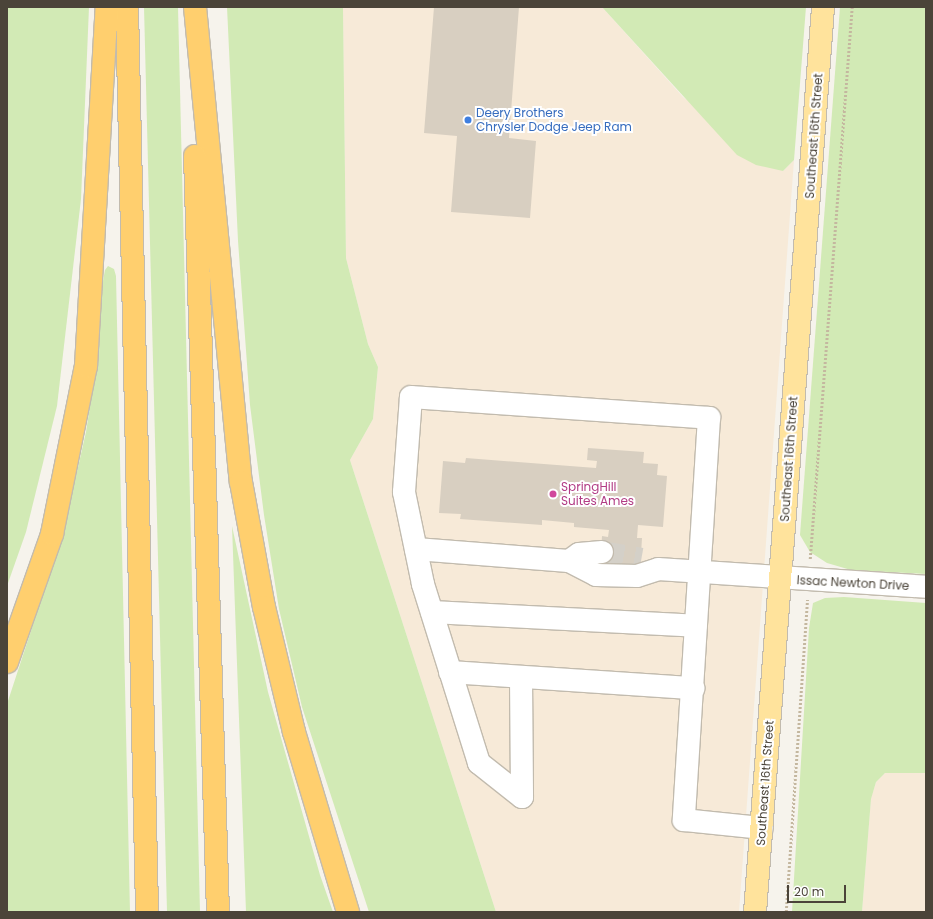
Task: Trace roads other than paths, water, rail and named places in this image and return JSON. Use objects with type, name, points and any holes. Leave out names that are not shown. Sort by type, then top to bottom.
[{"type":"highway","points":[[7,662],[52,534],[86,366],[107,7]]},
{"type":"highway","points":[[127,7],[147,912]]},
{"type":"highway","points":[[190,7],[218,912]]},
{"type":"highway","points":[[195,7],[241,482],[264,607],[294,732],[348,912]]},
{"type":"main road","name":"Southeast 16th Street","points":[[756,912],[823,7]]},
{"type":"street","points":[[521,678],[522,797],[479,763],[432,612],[416,549],[404,492],[411,398],[709,418],[684,820],[762,828]]},
{"type":"street","points":[[416,549],[569,561],[579,554],[602,552]]},
{"type":"street","name":"Issac Newton Drive","points":[[569,561],[596,575],[637,576],[649,564],[699,572],[780,579],[926,588]]},
{"type":"street","points":[[432,612],[696,626]]},
{"type":"street","points":[[450,672],[521,678],[693,688]]},
{"type":"tunnel","points":[[602,552],[641,559]]},
{"type":"place","name":"Deery Brothers Chrysler Dodge Jeep Ram","points":[[468,120]]},
{"type":"place","name":"SpringHill Suites Ames","points":[[553,494]]}]
